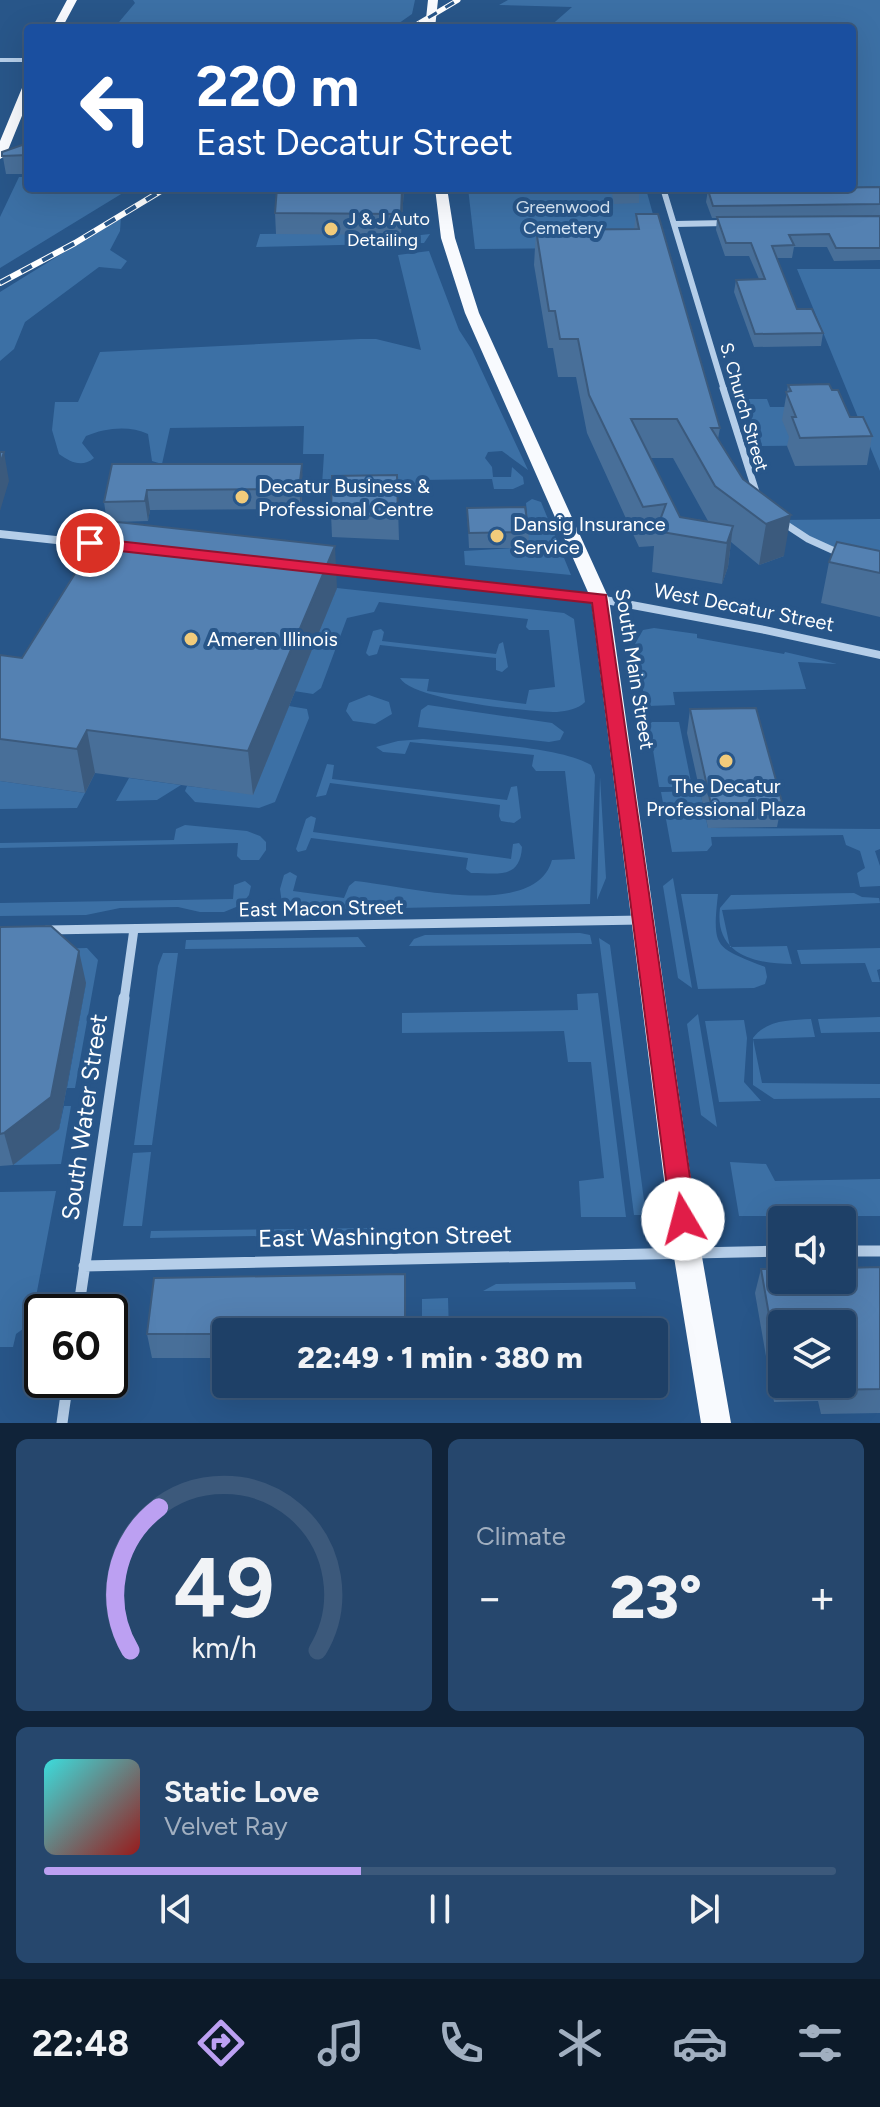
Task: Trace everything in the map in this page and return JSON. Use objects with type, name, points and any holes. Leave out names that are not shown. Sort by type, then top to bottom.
[{"type":"main road","points":[[59,24],[72,0]]},
{"type":"main road","points":[[430,24],[433,0]]},
{"type":"main road","points":[[0,155],[4,137],[24,96]]},
{"type":"main road","name":"South Main Street","points":[[442,192],[448,238],[472,313],[600,599],[687,1251],[716,1423]]},
{"type":"street","points":[[0,60],[24,60]]},
{"type":"street","name":"S. Church Street","points":[[664,192],[751,482],[761,502]]},
{"type":"street","points":[[675,224],[738,223]]},
{"type":"street","points":[[770,511],[808,539],[850,557]]},
{"type":"street","points":[[0,534],[121,547]]},
{"type":"street","name":"West Decatur Street","points":[[307,568],[600,599],[880,655]]},
{"type":"street","name":"East Macon Street","points":[[30,931],[642,920]]},
{"type":"street","name":"South Water Street","points":[[80,1294],[134,929]]},
{"type":"street","name":"East Washington Street","points":[[84,1266],[768,1251]]},
{"type":"street","points":[[856,1251],[880,1251]]},
{"type":"street","points":[[62,1423],[65,1398]]},
{"type":"green space","points":[[133,0],[415,0],[412,14],[398,24],[117,24],[135,3]]},
{"type":"green space","points":[[508,0],[880,0],[880,186],[856,187],[856,24],[553,24],[572,7],[499,5]]},
{"type":"green space","points":[[19,177],[24,177],[24,192],[124,192],[0,268],[0,217]]},
{"type":"green space","name":"Greenwood Cemetery","points":[[468,192],[647,192],[662,247],[475,249]]},
{"type":"green space","points":[[121,217],[120,231],[110,250],[127,261],[121,269],[99,267],[25,322],[14,349],[0,361],[0,292]]},
{"type":"green space","points":[[377,233],[403,237],[430,234],[424,243],[256,247],[260,234]]},
{"type":"green space","points":[[429,251],[459,330],[472,350],[528,470],[502,451],[488,452],[485,458],[492,467],[493,477],[511,477],[512,467],[523,477],[524,484],[513,489],[494,489],[492,479],[420,480],[420,487],[322,485],[324,454],[303,454],[304,426],[170,428],[162,464],[152,461],[148,434],[125,429],[109,429],[86,436],[82,443],[94,458],[85,463],[76,463],[59,454],[52,430],[55,402],[78,402],[100,352],[360,339],[376,339],[421,350],[398,255]]},
{"type":"green space","points":[[797,269],[880,269],[880,471]]},
{"type":"green space","points":[[745,399],[767,399],[770,407],[846,407],[863,445],[760,446]]},
{"type":"green space","points":[[532,499],[541,502],[571,575],[465,565],[464,551],[528,547],[500,513],[527,513],[526,503]]},
{"type":"green space","points":[[880,519],[880,566],[839,553],[780,520]]},
{"type":"green space","points":[[337,588],[564,613],[574,619],[585,702],[561,712],[522,710],[447,698],[409,686],[400,678],[429,679],[427,691],[526,704],[529,690],[555,687],[549,630],[529,630],[526,627],[528,619],[379,602],[374,612],[347,618],[321,688],[313,694],[294,691]]},
{"type":"green space","points":[[654,628],[697,634],[697,638],[837,664],[798,662],[806,689],[673,692],[675,705],[648,706],[635,644],[643,630]]},
{"type":"green space","points":[[381,629],[384,632],[382,641],[496,654],[499,644],[503,642],[508,667],[502,672],[496,670],[496,658],[380,645],[377,654],[369,656],[366,653],[373,631]]},
{"type":"green space","points":[[369,695],[389,702],[392,714],[375,724],[353,721],[346,711],[349,703]]},
{"type":"green space","points":[[428,705],[552,723],[564,732],[560,740],[549,742],[418,727],[421,710]]},
{"type":"green space","points":[[289,706],[307,709],[309,718],[275,802],[259,808],[195,802],[185,791],[187,786],[253,794]]},
{"type":"green space","points":[[652,722],[679,722],[692,787],[659,787],[649,725]]},
{"type":"green space","points":[[423,739],[534,749],[575,758],[591,765],[595,775],[590,904],[301,910],[282,904],[280,889],[284,875],[290,872],[297,876],[293,891],[344,898],[355,881],[433,892],[494,895],[521,890],[541,879],[552,860],[575,859],[565,771],[536,771],[532,766],[534,755],[410,742],[405,754],[383,752],[376,747]]},
{"type":"green space","points":[[327,764],[334,765],[332,779],[507,800],[511,787],[517,786],[521,818],[514,823],[501,821],[500,805],[330,783],[326,795],[316,797]]},
{"type":"green space","points":[[600,777],[606,878],[597,900]]},
{"type":"green space","points":[[129,778],[181,785],[157,800],[116,801]]},
{"type":"green space","points":[[0,781],[85,793],[77,808],[0,809]]},
{"type":"green space","points":[[700,791],[708,828],[880,829],[880,849],[875,851],[880,866],[880,886],[860,887],[857,873],[865,868],[860,851],[846,845],[843,835],[711,837],[712,845],[707,851],[672,852],[661,792]]},
{"type":"green space","points":[[311,816],[316,818],[313,832],[511,859],[513,844],[519,843],[522,847],[517,865],[512,870],[490,874],[471,873],[466,869],[468,858],[311,838],[306,850],[298,852],[296,849],[306,819]]},
{"type":"green space","points":[[185,825],[247,831],[266,842],[266,850],[259,860],[241,860],[237,856],[238,843],[0,848],[0,843],[174,840],[176,829]]},
{"type":"green space","points":[[673,878],[692,988],[678,978],[663,886]]},
{"type":"green space","points":[[245,881],[251,886],[249,895],[241,905],[224,912],[200,912],[178,907],[120,908],[86,915],[0,916],[0,903],[233,899],[234,885]]},
{"type":"green space","points":[[854,893],[879,898],[880,903],[722,910],[729,945],[720,924],[720,908],[731,895]]},
{"type":"green space","points":[[681,894],[718,894],[716,926],[720,944],[736,955],[765,967],[765,984],[754,988],[698,989]]},
{"type":"green space","points":[[425,935],[590,935],[592,944],[409,946],[414,939]]},
{"type":"green space","points":[[358,937],[366,947],[185,949],[186,940]]},
{"type":"green space","points":[[599,938],[610,945],[646,1215],[634,1215]]},
{"type":"green space","points":[[787,946],[792,964],[764,962],[732,947]]},
{"type":"green space","points":[[87,948],[98,960],[75,1088],[67,1088],[86,983],[0,950]]},
{"type":"green space","points":[[880,948],[880,969],[877,970],[880,982],[872,982],[865,963],[801,964],[797,950]]},
{"type":"green space","points":[[163,953],[178,953],[152,1145],[134,1145],[158,966]]},
{"type":"green space","points":[[598,993],[626,1217],[581,1217],[579,1181],[604,1178],[591,1062],[568,1062],[564,1031],[402,1033],[402,1013],[578,1010],[577,994]]},
{"type":"green space","points":[[698,1014],[717,1127],[701,1115],[687,1024]]},
{"type":"green space","points":[[880,1017],[880,1032],[821,1033],[818,1019]]},
{"type":"green space","points":[[811,1019],[815,1037],[753,1039],[772,1024]]},
{"type":"green space","points":[[744,1020],[747,1038],[744,1082],[761,1101],[719,1102],[705,1021]]},
{"type":"green space","points":[[753,1039],[762,1083],[880,1084],[880,1098],[774,1099],[753,1085]]},
{"type":"green space","points":[[64,1106],[71,1106],[61,1164],[13,1165],[59,1129]]},
{"type":"green space","points":[[151,1152],[142,1226],[123,1226],[133,1153]]},
{"type":"green space","points":[[730,1162],[766,1164],[775,1181],[880,1179],[880,1216],[856,1216],[856,1206],[768,1206],[768,1216],[739,1216]]},
{"type":"green space","points":[[56,1191],[36,1294],[24,1294],[24,1328],[16,1334],[13,1347],[0,1347],[0,1192]]},
{"type":"green space","points":[[375,1228],[375,1234],[150,1238],[151,1231]]},
{"type":"green space","points":[[635,1282],[636,1289],[483,1291],[496,1284]]},
{"type":"green space","points":[[448,1298],[449,1318],[422,1318],[422,1299]]},
{"type":"building","points":[[24,144],[24,155],[2,156],[2,152]]},
{"type":"building","points":[[856,187],[880,187],[880,204],[713,206],[709,192],[856,192]]},
{"type":"building","points":[[277,192],[402,192],[401,214],[275,213]]},
{"type":"building","points":[[636,214],[658,214],[720,428],[711,428],[743,479],[791,515],[766,524],[715,486],[677,419],[631,419],[680,517],[733,526],[727,543],[656,531],[666,504],[643,507],[589,395],[578,339],[560,339],[555,311],[549,311],[536,230],[639,229]]},
{"type":"building","points":[[880,216],[880,248],[836,248],[829,234],[789,235],[794,245],[772,246],[797,309],[812,309],[823,333],[755,334],[736,280],[765,279],[751,243],[726,243],[717,217]]},
{"type":"building","points":[[829,384],[832,390],[838,390],[850,417],[863,417],[872,436],[800,438],[786,392],[791,391],[788,385]]},
{"type":"building","points":[[112,464],[302,464],[299,489],[147,490],[145,501],[104,502]]},
{"type":"building","points":[[397,475],[398,517],[331,514],[332,476]]},
{"type":"building","points":[[525,507],[529,532],[469,533],[467,508]]},
{"type":"building","name":"Ameren Illinois","points":[[108,521],[335,546],[248,751],[87,730],[77,749],[0,739],[0,655],[22,658]]},
{"type":"building","points":[[837,542],[880,551],[880,573],[829,562]]},
{"type":"building","name":"The Decatur Professional Plaza","points":[[756,708],[782,802],[711,804],[690,709]]},
{"type":"building","points":[[51,926],[79,951],[51,1097],[0,1134],[0,927]]},
{"type":"building","points":[[880,1267],[880,1389],[856,1389],[856,1310],[768,1310],[761,1269],[768,1269],[768,1294],[856,1294],[856,1268]]},
{"type":"building","points":[[405,1274],[405,1318],[212,1318],[212,1334],[147,1334],[154,1278]]},
{"type":"railway","points":[[418,24],[458,0]]},
{"type":"railway","points":[[0,283],[75,243],[159,192]]},
{"type":"place","name":"J & J Auto Detailing","points":[[331,229]]},
{"type":"place","name":"Decatur Business & Professional Centre","points":[[242,497]]},
{"type":"place","name":"Dansig Insurance Service","points":[[497,536]]},
{"type":"place","name":"Ameren Illinois","points":[[191,639]]},
{"type":"place","name":"The Decatur Professional Plaza","points":[[726,761]]},
{"type":"route","points":[[90,543],[600,599],[683,1219]]}]
